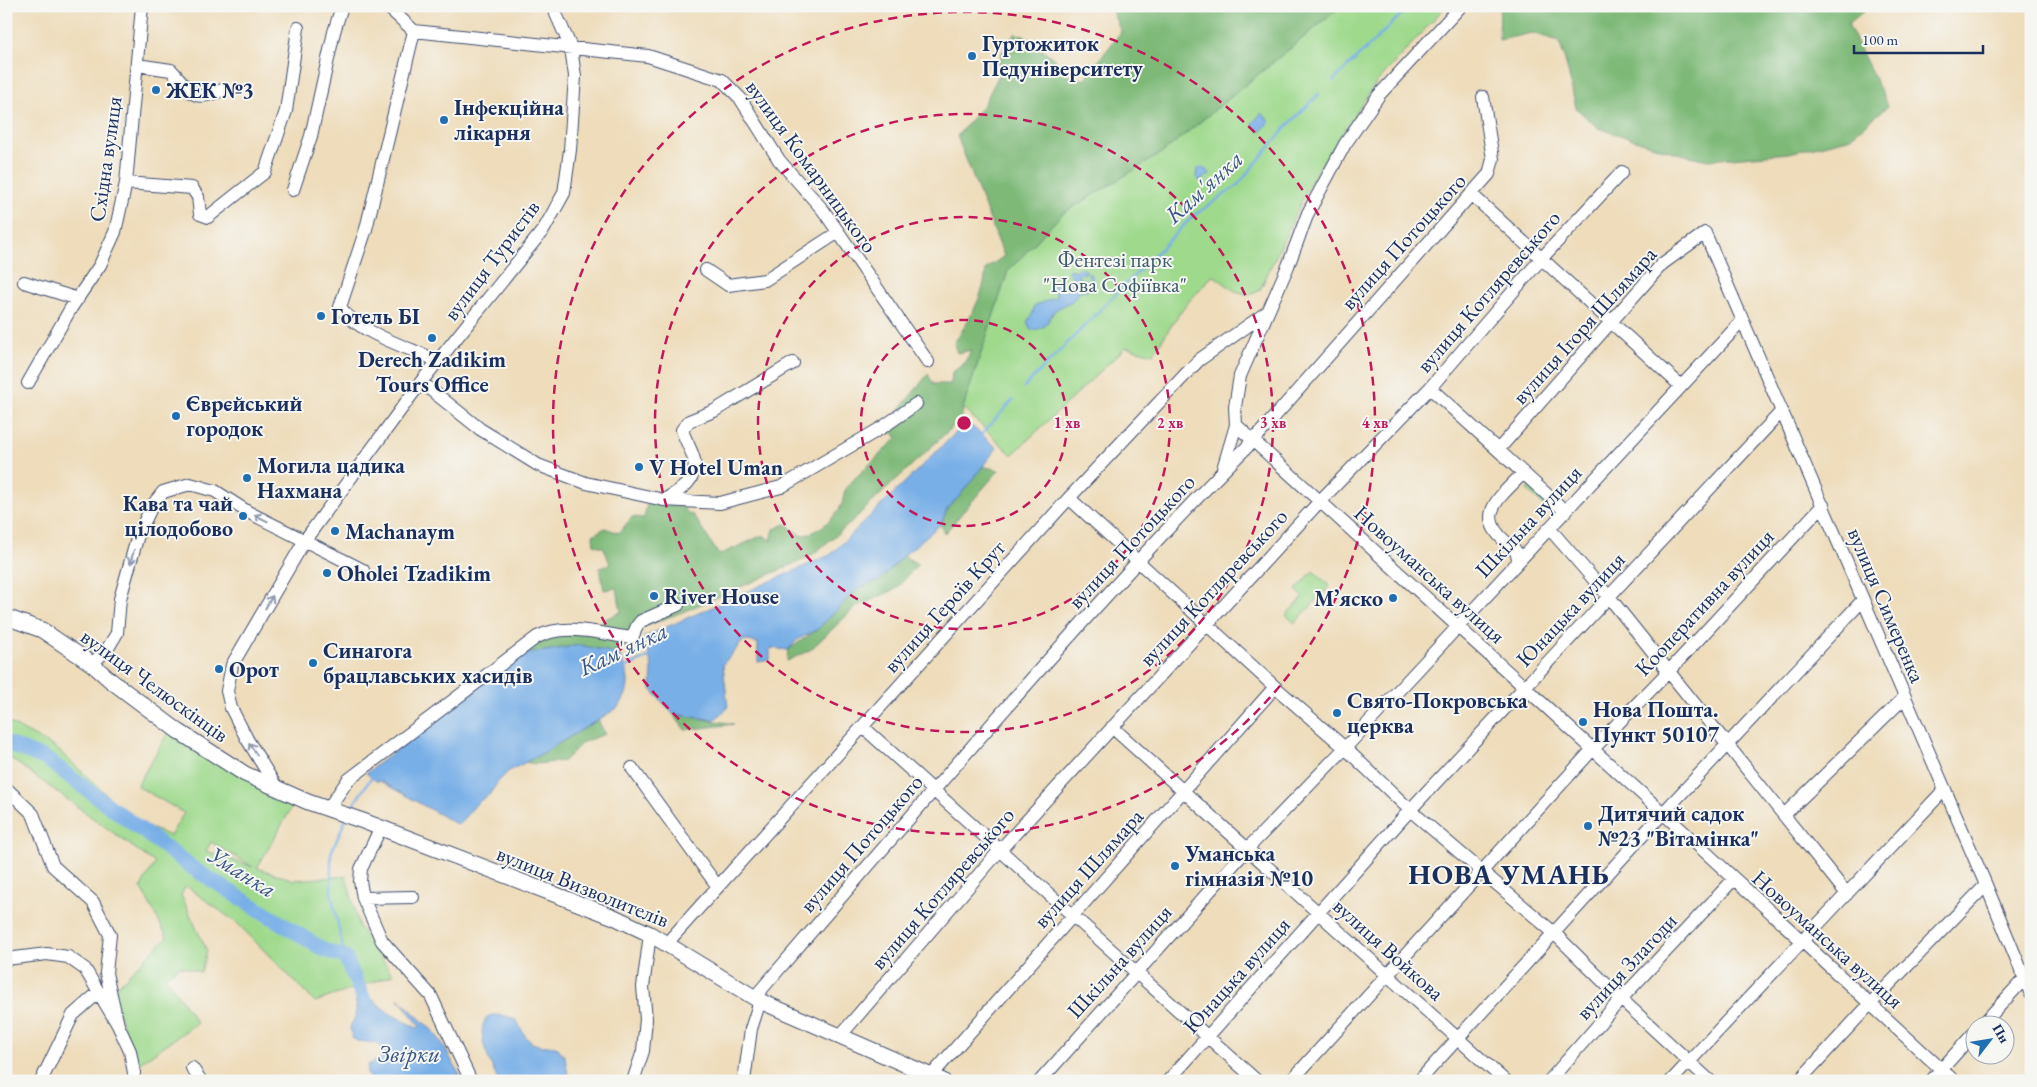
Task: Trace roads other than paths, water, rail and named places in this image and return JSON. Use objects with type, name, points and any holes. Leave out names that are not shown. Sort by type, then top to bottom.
[{"type":"main road","name":"вулиця Челюскінців","points":[[6,617],[42,630],[92,664],[110,680],[178,731],[245,774],[278,790]]},
{"type":"main road","name":"вулиця Визволителів","points":[[278,790],[600,911],[650,934],[757,1000],[937,1078]]},
{"type":"street","name":"Східна вулиця","points":[[28,383],[111,244],[126,183],[142,6]]},
{"type":"street","points":[[293,190],[311,136],[334,32],[342,6]]},
{"type":"street","points":[[387,6],[414,31],[366,229],[340,307],[344,313],[362,327],[438,361]]},
{"type":"street","name":"вулиця Туристів","points":[[278,790],[246,739],[231,708],[227,691],[232,666],[305,540],[421,382],[544,229],[564,193],[570,150],[575,76],[571,48],[556,14],[555,6]]},
{"type":"street","points":[[1222,471],[1236,425],[1234,407],[1240,376],[1288,266],[1308,213],[1345,144],[1379,95],[1461,6]]},
{"type":"street","points":[[126,183],[192,188],[198,197],[200,214],[208,217],[265,172],[286,112],[298,28]]},
{"type":"street","name":"вулиця Комарницького","points":[[414,31],[648,56],[722,80],[740,98],[779,160],[823,210],[837,233],[928,362]]},
{"type":"street","points":[[137,66],[171,70],[190,93],[197,96],[214,94],[222,90]]},
{"type":"street","name":"вулиця Потоцького","points":[[757,1000],[933,790],[1138,561],[1222,471],[1253,441],[1489,174],[1493,159],[1483,97]]},
{"type":"street","name":"вулиця Котляревського","points":[[840,1036],[1000,850],[1320,501],[1430,388],[1541,259],[1622,172]]},
{"type":"street","points":[[1471,194],[1681,386]]},
{"type":"street","points":[[706,270],[728,285],[765,280],[837,233]]},
{"type":"street","name":"вулиця Симеренка","points":[[1705,233],[1945,789],[2031,994]]},
{"type":"street","name":"вулиця Ігоря Шлямара","points":[[1498,450],[1662,264],[1705,233]]},
{"type":"street","points":[[24,282],[78,299]]},
{"type":"street","name":"вулиця Героїв Крут","points":[[667,944],[1068,498],[1199,360],[1266,313]]},
{"type":"street","name":"Шкільна вулиця","points":[[1040,1081],[1248,848],[1345,748],[1742,321]]},
{"type":"street","points":[[664,500],[690,482],[694,460],[682,430],[685,425],[714,411],[793,363]]},
{"type":"street","points":[[421,382],[480,428],[538,465],[586,483],[664,500],[720,503],[781,488],[883,428],[916,404]]},
{"type":"street","points":[[1430,388],[1565,511]]},
{"type":"street","name":"Юнацька вулиця","points":[[1168,1081],[1410,810],[1781,412]]},
{"type":"street","name":"Новоуманська вулиця","points":[[1236,425],[1663,813],[1954,1081]]},
{"type":"street","points":[[1518,560],[1517,551],[1496,533],[1491,526],[1490,516],[1494,506],[1524,473]]},
{"type":"street","points":[[92,664],[108,648],[116,633],[120,599],[138,535],[152,506],[164,492],[190,484],[215,491],[248,512],[363,570]]},
{"type":"street","points":[[1068,498],[1275,687],[1345,748],[1410,810],[1553,932],[1710,1081]]},
{"type":"street","name":"Кооперативна вулиця","points":[[1291,1081],[1592,749],[1669,670],[1823,505]]},
{"type":"street","points":[[1549,528],[1669,670],[1847,894]]},
{"type":"street","points":[[1419,1081],[1553,932],[1862,600]]},
{"type":"street","points":[[332,811],[348,780],[537,637],[548,631],[567,629],[632,638],[637,626],[642,621],[678,605]]},
{"type":"street","name":"вулиця Шлямара","points":[[937,1078],[1072,915],[1275,687]]},
{"type":"street","points":[[1784,815],[1905,697]]},
{"type":"street","points":[[863,727],[1257,1081]]},
{"type":"street","name":"вулиця Войкова","points":[[1112,727],[1505,1081]]},
{"type":"street","points":[[632,768],[718,887]]},
{"type":"street","points":[[6,788],[33,814],[53,866],[93,902],[110,935],[106,973],[118,1025]]},
{"type":"street","points":[[1671,1081],[1945,789]]},
{"type":"street","points":[[380,829],[361,869],[360,881],[363,898],[382,941],[431,996],[471,1081]]},
{"type":"street","name":"вулиця Злагоди","points":[[1549,1081],[1622,999],[1734,879]]},
{"type":"street","points":[[1800,1081],[1870,1004],[1986,885]]},
{"type":"street","points":[[363,898],[414,897]]},
{"type":"street","points":[[633,1081],[643,1051],[646,1019],[643,987],[650,934]]},
{"type":"street","points":[[6,959],[47,954],[68,957],[85,969],[118,1025],[130,1051],[134,1073],[133,1081]]},
{"type":"street","points":[[1992,1014],[2024,979]]},
{"type":"street","points":[[41,1081],[73,1014],[99,992]]},
{"type":"street","points":[[744,1081],[757,1000]]},
{"type":"street","points":[[1931,1081],[1964,1045]]},
{"type":"street","points":[[192,1068],[201,1081]]},
{"type":"water","points":[[1262,113],[1270,122],[1260,132],[1252,123]]},
{"type":"water","points":[[1201,167],[1210,174],[1200,181],[1196,177],[1197,170]]},
{"type":"water","points":[[1080,268],[1087,271],[1085,274],[1081,273],[1078,276],[1079,279],[1083,278],[1083,283],[1088,280],[1089,273],[1093,278],[1089,290],[1081,290],[1072,301],[1055,310],[1045,326],[1031,330],[1027,322],[1033,313],[1034,306],[1056,297],[1056,291],[1052,291],[1050,288],[1052,283],[1061,278],[1060,284],[1062,289],[1066,291],[1071,289],[1073,277],[1067,271],[1071,269],[1075,271]]},
{"type":"water","points":[[967,422],[997,448],[958,498],[948,507],[941,524],[903,556],[880,580],[858,588],[818,629],[797,640],[788,650],[770,648],[770,660],[758,662],[758,643],[744,640],[723,664],[728,708],[714,720],[673,714],[651,689],[652,666],[644,637],[830,555]]},
{"type":"water","points":[[580,645],[619,654],[626,669],[628,683],[621,703],[616,709],[509,771],[497,783],[490,794],[478,802],[458,825],[380,781],[376,781],[366,773],[484,683],[527,654]]},
{"type":"water","name":"Звірки","points":[[366,994],[389,1013],[417,1028],[420,1026],[398,998],[433,1031],[442,1043],[463,1081],[370,1081],[367,1072],[368,1065],[380,1059],[382,1048],[377,1043],[357,1041],[352,1038],[350,1027],[356,1015],[356,999]]},
{"type":"water","points":[[493,1015],[511,1017],[534,1044],[558,1048],[565,1057],[569,1081],[498,1081],[485,1049],[482,1032],[483,1024],[487,1017]]},
{"type":"waterway","name":"Кам'янка","points":[[1333,81],[1410,6]]},
{"type":"waterway","name":"Кам'янка","points":[[1024,387],[1193,216],[1237,186],[1288,125],[1319,94]]},
{"type":"waterway","name":"Кам'янка","points":[[980,436],[1013,400]]},
{"type":"waterway","name":"Кам'янка","points":[[624,668],[651,656]]},
{"type":"waterway","name":"Уманка","points":[[6,743],[46,759],[194,869],[324,950],[345,957],[371,1015]]},
{"type":"waterway","name":"Кам'янка","points":[[350,810],[373,775]]},
{"type":"waterway","name":"Кам'янка","points":[[345,957],[331,892],[331,853],[346,819]]},
{"type":"place","name":"Гуртожиток Педуніверситету","points":[[972,56]]},
{"type":"place","name":"ЖЕК №3","points":[[156,90]]},
{"type":"place","name":"Інфекційна лікарня","points":[[444,120]]},
{"type":"place","name":"Готель БІ","points":[[321,316]]},
{"type":"place","name":"Derech Zadikim Tours Office","points":[[432,338]]},
{"type":"place","name":"Єврєйський городок","points":[[176,416]]},
{"type":"place","name":"V Hotel Uman","points":[[639,467]]},
{"type":"place","name":"Могила цадика Нахмана","points":[[247,478]]},
{"type":"place","name":"Кава та чай цілодобово","points":[[243,516]]},
{"type":"place","name":"Machanaym","points":[[335,531]]},
{"type":"place","name":"Oholei Tzadikim","points":[[327,573]]},
{"type":"place","name":"River House","points":[[654,596]]},
{"type":"place","name":"Мʼяско","points":[[1393,598]]},
{"type":"place","name":"Синагога брацлавських хасидів","points":[[313,663]]},
{"type":"place","name":"Орот","points":[[219,669]]},
{"type":"place","name":"Свято-Покровська церква","points":[[1337,713]]},
{"type":"place","name":"Нова Пошта. Пункт 50107","points":[[1583,722]]},
{"type":"place","name":"Дитячий садок №23 \"Вітамінка\"","points":[[1588,826]]},
{"type":"place","name":"Уманська гімназія №10","points":[[1175,866]]},
{"type":"district","name":"НОВА УМАНЬ","points":[[1509,874]]},
{"type":"park label","name":"Фентезі парк \"Нова Софіївка\"","points":[[1115,272]]}]
